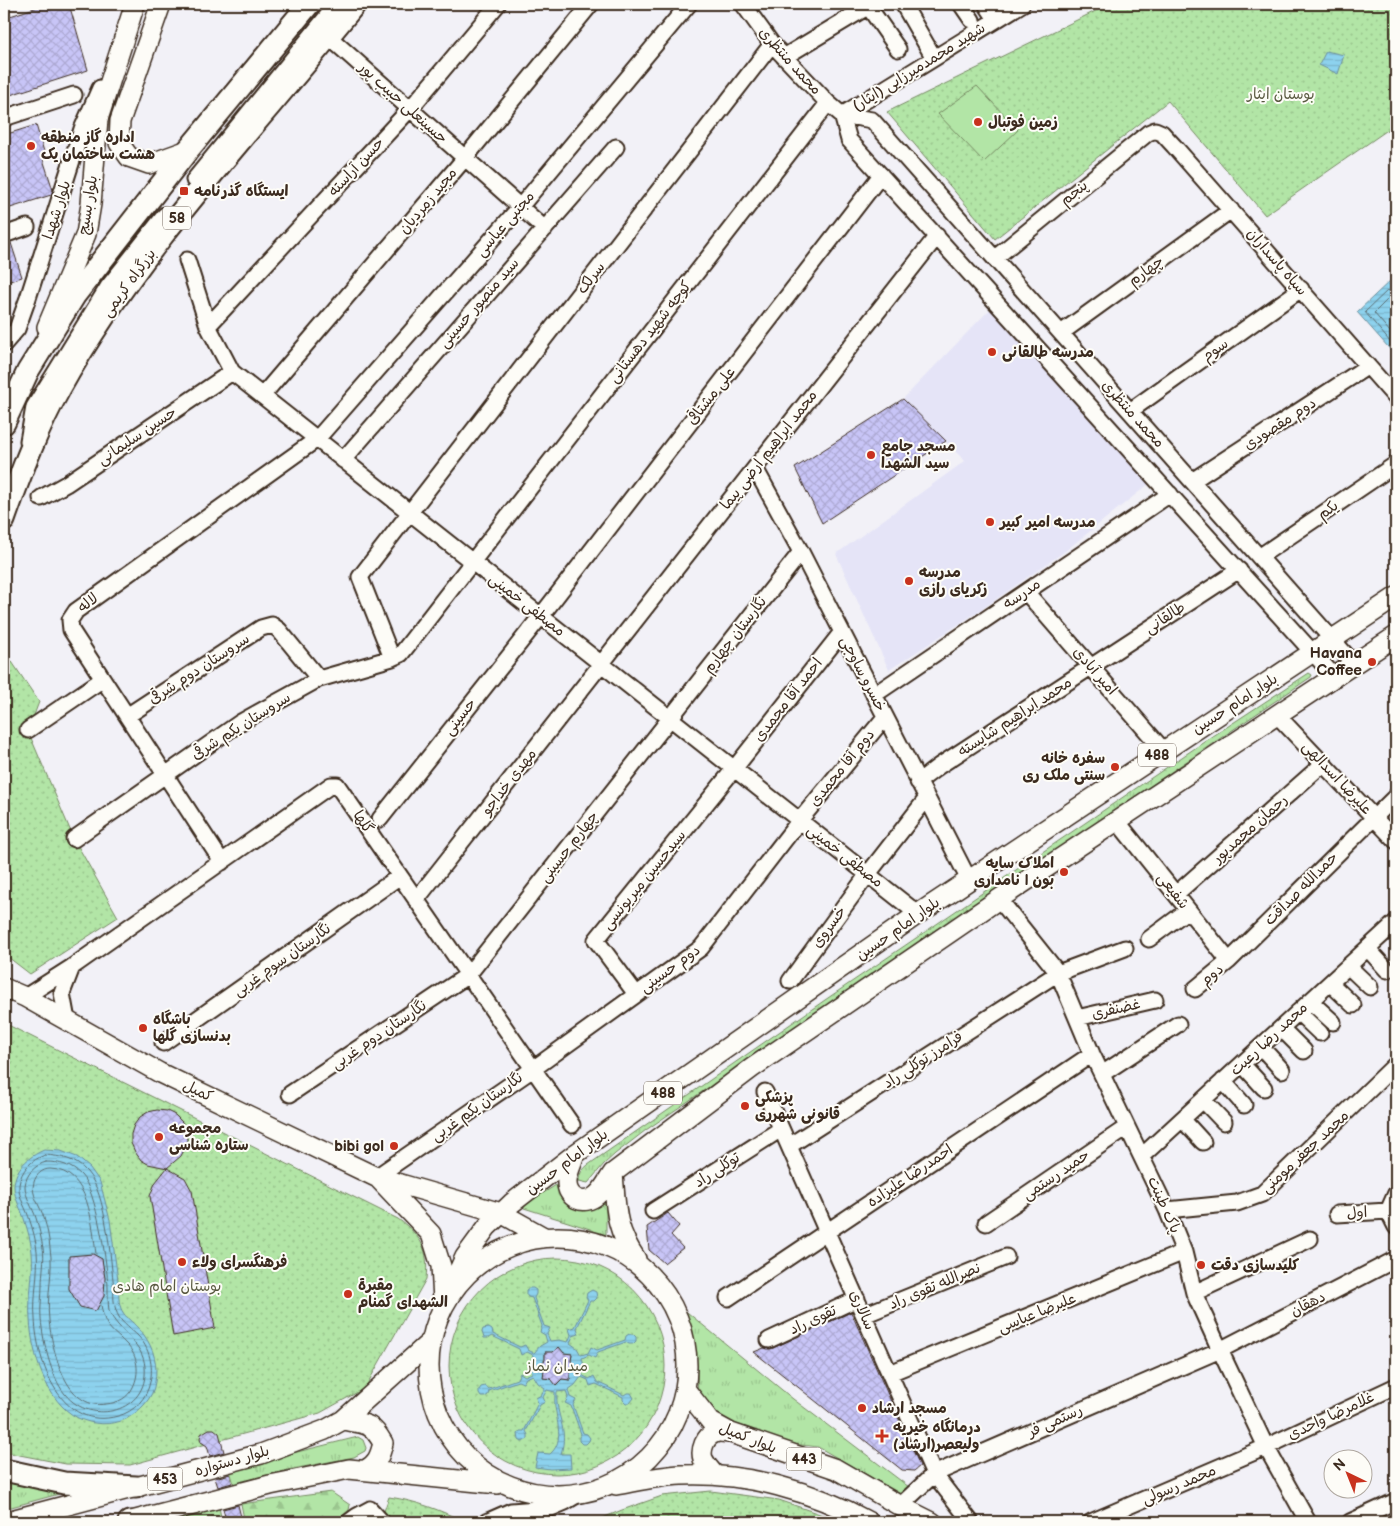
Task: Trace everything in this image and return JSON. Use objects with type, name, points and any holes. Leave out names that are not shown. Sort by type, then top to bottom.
[{"type":"highway","name":"58","points":[[4,423],[28,371],[75,295],[188,150],[308,4]]},
{"type":"highway","name":"بزرگراه کریمی","points":[[4,520],[23,469],[60,388],[105,315],[210,177],[356,4]]},
{"type":"highway","points":[[4,1470],[64,1483],[136,1487]]},
{"type":"main road","points":[[161,4],[120,121],[119,143],[129,157],[149,164],[188,150]]},
{"type":"main road","name":"بلوار بسیج","points":[[28,371],[86,234],[91,204],[98,119],[133,11]]},
{"type":"main road","name":"بلوار امام حسین","points":[[443,1306],[465,1257],[487,1228],[501,1213],[575,1154],[918,914],[1396,597]]},
{"type":"main road","name":"488","points":[[613,1173],[752,1068],[998,900],[1396,636]]},
{"type":"main road","points":[[4,974],[25,997]]},
{"type":"main road","points":[[4,988],[25,997]]},
{"type":"main road","name":"کمیل","points":[[25,997],[160,1073],[376,1177],[501,1213],[544,1237]]},
{"type":"main road","points":[[575,1154],[566,1180],[570,1194],[575,1199],[584,1201],[596,1196],[613,1173]]},
{"type":"main road","points":[[613,1173],[618,1225],[624,1242],[640,1265]]},
{"type":"main road","name":"کمیل","points":[[376,1177],[430,1234],[441,1266],[443,1306]]},
{"type":"main road","points":[[559,1236],[588,1240],[615,1250],[640,1265],[650,1274],[667,1296],[679,1321],[686,1348],[687,1375],[685,1389],[672,1426],[658,1448],[629,1474],[613,1483],[588,1491],[550,1495],[534,1493],[504,1484],[468,1460],[444,1430],[436,1412],[431,1393],[428,1368],[430,1342],[443,1306],[466,1275],[486,1259],[514,1244],[544,1237],[559,1236]]},
{"type":"main road","name":"بلوار دستواره","points":[[4,1522],[262,1454],[325,1430],[344,1420],[430,1342]]},
{"type":"main road","name":"بلوار کمیل","points":[[685,1389],[711,1422],[731,1433],[836,1469],[932,1522]]},
{"type":"main road","points":[[344,1420],[366,1423],[377,1432],[383,1443],[374,1466],[365,1470]]},
{"type":"main road","points":[[715,1476],[704,1460],[702,1452],[704,1443],[716,1432],[731,1433]]},
{"type":"main road","name":"453","points":[[129,1522],[270,1485],[349,1469],[504,1484]]},
{"type":"main road","name":"443","points":[[588,1491],[679,1475],[705,1474],[774,1484],[821,1499],[869,1522]]},
{"type":"street","points":[[23,469],[34,407],[108,286],[337,4]]},
{"type":"street","name":"حسن آراسته","points":[[208,326],[410,109],[498,4]]},
{"type":"street","name":"مجید زمردیان","points":[[262,396],[465,158],[591,4]]},
{"type":"street","name":"مجتبی عباسی","points":[[316,439],[520,207],[689,4]]},
{"type":"street","name":"محمد منتظری","points":[[743,4],[772,44],[828,103],[842,115],[872,120],[1354,664]]},
{"type":"street","points":[[903,4],[934,58]]},
{"type":"street","points":[[961,4],[972,20]]},
{"type":"street","points":[[986,4],[996,19]]},
{"type":"street","name":"شهید محمدمیرزایی (ایثار)","points":[[842,115],[1022,4]]},
{"type":"street","points":[[784,57],[870,5],[898,50]]},
{"type":"street","name":"بلوار شهدا","points":[[4,344],[17,329],[82,129],[133,11]]},
{"type":"street","name":"حسینعلی حبیب پور","points":[[329,37],[545,229]]},
{"type":"street","name":"سرلک","points":[[392,658],[360,577],[772,44]]},
{"type":"street","points":[[4,118],[74,95]]},
{"type":"street","name":"کوچه شهید دهستانی","points":[[392,658],[400,654],[408,645],[828,103]]},
{"type":"street","name":"محمد منتظری","points":[[842,115],[849,140],[1334,676]]},
{"type":"street","name":"پنجم","points":[[995,258],[1148,133],[1155,130]]},
{"type":"street","name":"سپاه پاسداران","points":[[1155,130],[1162,133],[1396,398]]},
{"type":"street","name":"سید منصور حسینی","points":[[343,460],[616,147]]},
{"type":"street","name":"علی مشتاقی","points":[[540,616],[881,175]]},
{"type":"street","name":"چهارم","points":[[1061,333],[1231,210]]},
{"type":"street","points":[[4,235],[27,228]]},
{"type":"street","name":"محمد ابراهیم ارضی پیما","points":[[602,664],[937,236]]},
{"type":"street","name":"مصطفی خمینی","points":[[186,260],[208,326],[232,372],[918,914]]},
{"type":"street","name":"سوم","points":[[1130,411],[1301,289]]},
{"type":"street","name":"دوم مقصودی","points":[[1192,481],[1368,366]]},
{"type":"street","name":"حسین سلیمانی","points":[[41,498],[66,484],[232,372]]},
{"type":"street","name":"لاله","points":[[222,862],[71,630],[70,620],[76,611],[316,439]]},
{"type":"street","name":"یکم","points":[[1259,556],[1396,464]]},
{"type":"street","name":"خسرو ساوجی","points":[[755,468],[842,632],[969,880]]},
{"type":"street","name":"مدرسه","points":[[874,695],[1170,494]]},
{"type":"street","name":"نگارستان چهارم","points":[[670,718],[800,552]]},
{"type":"street","name":"طالقانی","points":[[1091,667],[1239,570]]},
{"type":"street","name":"امیر آبادی","points":[[1026,592],[1164,751]]},
{"type":"street","points":[[1274,608],[1292,594]]},
{"type":"street","name":"حسینی","points":[[380,819],[540,616]]},
{"type":"street","name":"سروستان دوم شرقی","points":[[127,716],[261,628],[272,625],[279,630],[319,679]]},
{"type":"street","name":"احمد آقا محمدی","points":[[734,769],[842,632]]},
{"type":"street","name":"سروستان یکم شرقی","points":[[74,839],[241,722],[319,679],[392,658]]},
{"type":"street","name":"مهدی خداجو","points":[[416,900],[602,664]]},
{"type":"street","name":"محمد ابراهیم شایسته","points":[[918,782],[939,766],[1091,667]]},
{"type":"street","points":[[28,730],[103,679]]},
{"type":"street","name":"علیرضا اسدالهی","points":[[1277,715],[1396,841]]},
{"type":"street","name":"دوم آقا محمدی","points":[[800,820],[885,717]]},
{"type":"street","name":"چهارم حسینی","points":[[468,975],[670,718]]},
{"type":"street","name":"رحمان محمدپور","points":[[1176,894],[1324,763]]},
{"type":"street","name":"سیدحسین میریونسی","points":[[636,994],[596,940],[734,769]]},
{"type":"street","name":"گلها","points":[[25,997],[72,967],[331,785],[337,785],[572,1125]]},
{"type":"street","name":"حمدالله صداقت","points":[[1229,961],[1396,796]]},
{"type":"street","name":"خسروی","points":[[790,981],[868,874],[927,798]]},
{"type":"street","name":"دوم حسینی","points":[[533,1069],[701,948],[800,820]]},
{"type":"street","name":"شفیعی","points":[[1117,821],[1229,961]]},
{"type":"street","name":"نگارستان سوم غربی","points":[[163,1043],[400,876]]},
{"type":"street","name":"پاک طینت","points":[[998,900],[1058,973],[1092,1054],[1167,1210],[1184,1252],[1194,1293],[1266,1447],[1308,1522]]},
{"type":"street","points":[[1149,939],[1188,910]]},
{"type":"street","name":"محمد رضا رعیت","points":[[1142,1156],[1396,922]]},
{"type":"street","name":"فرامرز توکلی راد","points":[[789,1146],[1058,973],[1126,948]]},
{"type":"street","points":[[1368,948],[1387,970]]},
{"type":"street","name":"دوم","points":[[1196,989],[1229,961]]},
{"type":"street","points":[[1348,966],[1370,987]]},
{"type":"street","points":[[66,1020],[62,993],[72,967]]},
{"type":"street","name":"نگارستان دوم غربی","points":[[290,1094],[468,975]]},
{"type":"street","points":[[1330,983],[1353,1005]]},
{"type":"street","name":"غضنفری","points":[[1077,1018],[1155,1000]]},
{"type":"street","points":[[1310,1001],[1333,1022]]},
{"type":"street","points":[[1298,1012],[1320,1033]]},
{"type":"street","points":[[1102,1074],[1178,1024]]},
{"type":"street","points":[[1281,1028],[1304,1052]]},
{"type":"street","points":[[1261,1047],[1282,1070]]},
{"type":"street","name":"احمدرضا علیزاده","points":[[728,1298],[1092,1054]]},
{"type":"street","points":[[1242,1064],[1264,1088]]},
{"type":"street","name":"محمد جعفر مومنی","points":[[1167,1210],[1237,1203],[1262,1194],[1396,1064]]},
{"type":"street","name":"نگارستان یکم غربی","points":[[376,1177],[533,1069]]},
{"type":"street","points":[[1223,1082],[1244,1105]]},
{"type":"street","name":"سالاری","points":[[765,1092],[934,1474],[971,1522]]},
{"type":"street","points":[[1203,1100],[1224,1122]]},
{"type":"street","points":[[1182,1119],[1203,1142]]},
{"type":"street","name":"حمید رستمی","points":[[986,1223],[1127,1127]]},
{"type":"street","name":"توکلی راد","points":[[653,1211],[781,1129]]},
{"type":"street","points":[[1388,1210],[1396,1193]]},
{"type":"street","name":"اول","points":[[1337,1214],[1388,1210],[1396,1226]]},
{"type":"street","points":[[1194,1293],[1310,1239]]},
{"type":"street","name":"علیرضا عباسی","points":[[890,1373],[1184,1252]]},
{"type":"street","name":"نصرالله تقوی راد","points":[[864,1316],[1006,1256]]},
{"type":"street","name":"دهقان","points":[[1220,1350],[1396,1259]]},
{"type":"street","name":"تقوی راد","points":[[769,1340],[857,1299]]},
{"type":"street","name":"رستمی فر","points":[[900,1506],[934,1474],[1220,1350]]},
{"type":"street","name":"غلامرضا واحدی","points":[[1266,1447],[1396,1386]]},
{"type":"street","name":"محمد رسولی","points":[[1091,1522],[1266,1447]]},
{"type":"street","points":[[486,1522],[511,1512],[551,1508],[588,1491]]},
{"type":"street","points":[[1350,1522],[1396,1501]]},
{"type":"street","points":[[349,1522],[370,1509],[382,1522]]},
{"type":"shaded area","points":[[993,306],[1155,479],[1064,552],[889,670],[836,554],[965,461],[903,399]]},
{"type":"green space","name":"بوستان ایثار","points":[[1110,4],[1396,4],[1396,124],[1265,215],[1168,101],[995,239],[887,112]]},
{"type":"green space","name":"زمین فوتبال","points":[[977,86],[1018,130],[984,162],[938,114]]},
{"type":"green space","points":[[4,650],[39,702],[28,731],[74,839],[118,917],[30,974],[4,954]]},
{"type":"green space","points":[[1309,673],[1312,675],[1311,677],[646,1130],[604,1164],[588,1183],[579,1181],[581,1172],[588,1165],[825,1000],[1204,742]]},
{"type":"green space","name":"بوستان امام هادی","points":[[4,1023],[398,1219],[413,1231],[425,1252],[426,1279],[365,1388],[320,1413],[130,1465],[66,1464],[4,1452]]},
{"type":"green space","points":[[564,1180],[563,1195],[606,1194],[606,1234],[602,1235],[590,1229],[524,1208],[526,1204]]},
{"type":"green space","name":"میدان نماز","points":[[546,1258],[568,1258],[588,1262],[608,1270],[634,1289],[653,1315],[661,1335],[665,1366],[661,1397],[653,1417],[634,1443],[608,1462],[588,1470],[568,1474],[546,1474],[526,1470],[506,1462],[488,1450],[473,1435],[461,1417],[453,1397],[449,1377],[449,1355],[453,1335],[461,1315],[473,1297],[488,1282],[506,1270],[526,1262]]},
{"type":"green space","points":[[682,1308],[793,1399],[909,1487],[901,1494],[818,1447],[766,1441],[719,1417],[698,1394],[696,1350]]},
{"type":"green space","points":[[358,1437],[363,1440],[366,1448],[365,1451],[354,1457],[288,1470],[234,1484],[230,1471]]},
{"type":"green space","points":[[4,1476],[59,1494],[4,1509]]},
{"type":"green space","points":[[711,1491],[779,1500],[843,1522],[593,1522],[662,1496]]},
{"type":"green space","points":[[331,1492],[350,1505],[349,1510],[335,1522],[234,1522],[244,1519],[241,1504]]},
{"type":"green space","points":[[389,1497],[428,1506],[465,1522],[389,1522],[383,1514]]},
{"type":"green space","points":[[219,1507],[222,1522],[164,1522]]},
{"type":"water","points":[[1326,51],[1344,55],[1338,74],[1319,65]]},
{"type":"water","points":[[1391,280],[1396,286],[1396,356],[1357,312]]},
{"type":"water","points":[[44,1150],[61,1151],[77,1157],[90,1168],[100,1182],[110,1220],[120,1305],[125,1315],[144,1335],[154,1357],[156,1376],[152,1394],[141,1408],[131,1416],[120,1421],[108,1424],[90,1422],[78,1418],[67,1411],[49,1389],[38,1362],[30,1320],[32,1248],[24,1218],[15,1195],[14,1186],[17,1174],[23,1164]]},
{"type":"water","points":[[533,1288],[536,1290],[534,1298],[544,1326],[550,1328],[547,1334],[550,1341],[568,1342],[571,1335],[569,1329],[575,1327],[588,1300],[586,1297],[587,1293],[592,1290],[596,1292],[597,1298],[594,1301],[590,1301],[577,1328],[579,1334],[573,1336],[570,1343],[577,1348],[581,1355],[588,1353],[591,1347],[597,1350],[625,1340],[629,1334],[633,1334],[636,1337],[636,1341],[633,1344],[626,1342],[598,1352],[595,1358],[589,1355],[582,1358],[584,1367],[582,1375],[589,1379],[594,1376],[597,1382],[624,1395],[631,1393],[634,1398],[630,1403],[626,1403],[623,1397],[596,1384],[590,1386],[588,1380],[581,1377],[568,1390],[570,1397],[576,1400],[573,1405],[583,1433],[587,1434],[590,1438],[586,1444],[582,1444],[579,1441],[581,1434],[571,1406],[565,1403],[568,1398],[566,1391],[557,1392],[558,1408],[563,1429],[561,1454],[570,1454],[571,1468],[550,1469],[535,1467],[538,1453],[550,1454],[557,1445],[558,1429],[555,1392],[547,1390],[543,1397],[545,1402],[540,1405],[526,1431],[528,1439],[522,1442],[519,1440],[518,1434],[520,1431],[524,1431],[538,1403],[536,1398],[541,1395],[545,1388],[538,1383],[533,1375],[526,1378],[523,1383],[518,1381],[489,1391],[485,1397],[481,1397],[479,1394],[481,1387],[485,1386],[489,1389],[517,1379],[520,1373],[525,1376],[532,1373],[533,1355],[527,1352],[521,1355],[519,1349],[492,1336],[484,1338],[483,1329],[489,1328],[493,1334],[520,1347],[525,1345],[528,1350],[534,1353],[547,1342],[545,1335],[540,1332],[542,1326],[532,1298],[528,1297],[526,1290]],"holes":[[[545,1352],[571,1354],[571,1361],[576,1367],[570,1372],[570,1380],[562,1379],[556,1384],[551,1379],[543,1378],[544,1370],[539,1365],[545,1360]]]},
{"type":"building","points":[[47,4],[69,4],[88,70],[4,97],[4,18]]},
{"type":"building","points":[[36,125],[45,155],[42,156],[53,190],[51,195],[4,210],[4,135]]},
{"type":"building","points":[[11,243],[22,277],[4,283],[4,244]]},
{"type":"building","name":"مسجد جامع سید الشهدا","points":[[903,399],[946,441],[822,523],[795,468]]},
{"type":"building","name":"مجموعه ستاره شناسی","points":[[157,1110],[167,1111],[175,1115],[182,1122],[186,1130],[187,1140],[181,1156],[167,1168],[148,1164],[141,1160],[131,1143],[134,1125],[140,1117],[148,1112]]},
{"type":"building","name":"فرهنگسرای ولاء","points":[[167,1168],[185,1178],[192,1191],[215,1328],[173,1336],[150,1196],[155,1183]]},
{"type":"building","points":[[668,1213],[679,1226],[671,1235],[683,1248],[664,1263],[649,1250],[647,1227]]},
{"type":"building","points":[[93,1254],[102,1259],[105,1278],[104,1296],[96,1311],[80,1307],[69,1289],[69,1256]]},
{"type":"building","name":"مسجد ارشاد","points":[[851,1312],[920,1466],[914,1471],[902,1470],[754,1352],[764,1348],[773,1348]]},
{"type":"building","points":[[559,1347],[564,1353],[572,1354],[571,1361],[576,1367],[570,1372],[570,1380],[562,1379],[556,1385],[551,1379],[543,1378],[544,1370],[539,1365],[545,1360],[545,1352],[553,1352]]},
{"type":"building","points":[[209,1429],[214,1429],[219,1433],[224,1452],[210,1456],[207,1446],[201,1442],[200,1438],[201,1434]]},
{"type":"building","points":[[230,1474],[232,1483],[218,1487],[215,1478]]},
{"type":"building","points":[[238,1505],[241,1517],[226,1520],[223,1509]]},
{"type":"place","name":"زمین فوتبال","points":[[978,122]]},
{"type":"place","name":"اداره گاز منطقه هشت ساختمان یک","points":[[31,146]]},
{"type":"place","name":"ایستگاه گذرنامه","points":[[184,191]]},
{"type":"place","name":"مدرسه طالقانی","points":[[992,352]]},
{"type":"place","name":"مسجد جامع سید الشهدا","points":[[871,455]]},
{"type":"place","name":"مدرسه امیر کبیر","points":[[990,522]]},
{"type":"place","name":"مدرسه زکریای رازی","points":[[909,581]]},
{"type":"place","name":"Havana Coffee","points":[[1372,662]]},
{"type":"place","name":"سفره خانه سنتی ملک ری","points":[[1115,767]]},
{"type":"place","name":"املاک سایه بون | نامداری","points":[[1064,872]]},
{"type":"place","name":"باشگاه بدنسازی گلها","points":[[143,1028]]},
{"type":"place","name":"پزشکی قانونی شهرری","points":[[745,1106]]},
{"type":"place","name":"مجموعه ستاره شناسی","points":[[159,1137]]},
{"type":"place","name":"bibi gol","points":[[394,1146]]},
{"type":"place","name":"فرهنگسرای ولاء","points":[[182,1262]]},
{"type":"place","name":"کلیدسازی دقت","points":[[1201,1265]]},
{"type":"place","name":"مقبرة الشهدای گمنام","points":[[348,1294]]},
{"type":"place","name":"مسجد ارشاد","points":[[862,1408]]},
{"type":"place","name":"درمانگاه خیریه ولیعصر(ارشاد)","points":[[882,1436]]}]
